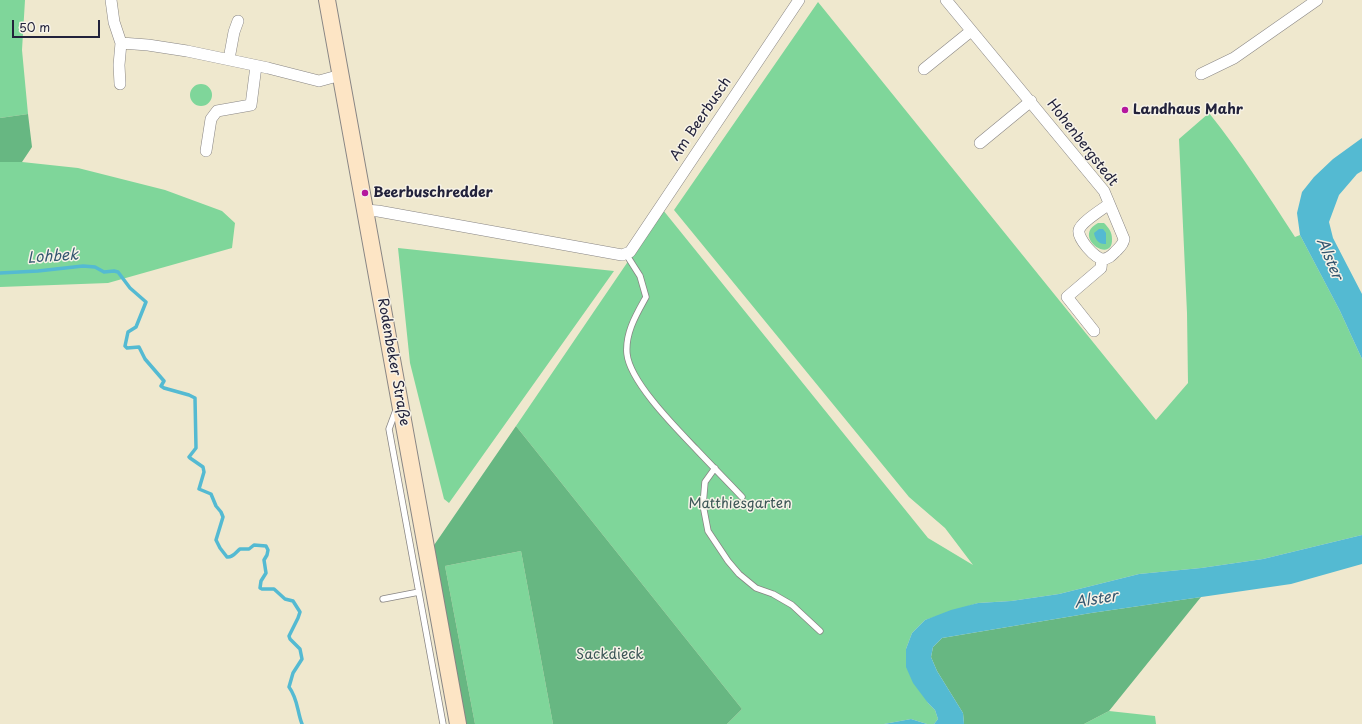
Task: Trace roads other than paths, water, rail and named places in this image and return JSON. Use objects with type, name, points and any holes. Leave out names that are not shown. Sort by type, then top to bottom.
[{"type":"street","points":[[111,0],[114,22],[121,43],[119,66],[120,84]]},
{"type":"street","name":"Rodenbeker Straße","points":[[327,0],[458,724]]},
{"type":"street","name":"Am Beerbusch","points":[[626,254],[630,252],[663,204],[799,0]]},
{"type":"street","name":"Hohenbergstedt","points":[[946,0],[1104,191],[1124,239],[1123,244],[1114,253],[1109,257],[1102,259],[1096,257],[1080,237],[1079,230],[1083,224],[1109,204]]},
{"type":"street","points":[[1201,74],[1234,58],[1317,0]]},
{"type":"street","points":[[229,59],[234,32],[238,21]]},
{"type":"street","points":[[924,69],[971,31]]},
{"type":"street","points":[[121,43],[167,48],[229,59],[319,81],[341,75]]},
{"type":"street","points":[[206,151],[211,119],[217,111],[251,105],[256,66]]},
{"type":"street","name":"Hohenbergstedt","points":[[980,143],[1031,101]]},
{"type":"street","points":[[365,210],[378,211],[622,255],[626,254]]},
{"type":"street","name":"Hohenbergstedt","points":[[1094,331],[1067,297],[1101,268],[1102,259]]},
{"type":"lane","points":[[626,254],[640,276],[646,297],[630,327],[627,353],[629,364],[640,383],[668,419],[742,497]]},
{"type":"lane","points":[[400,400],[390,429],[443,724]]},
{"type":"lane","points":[[715,468],[705,482],[703,505],[708,531],[728,561],[739,574],[756,588],[773,594],[792,605],[820,631]]},
{"type":"lane","points":[[383,599],[419,592]]},
{"type":"water","name":"Alster","points":[[1362,138],[1362,171],[1357,174],[1339,195],[1329,222],[1333,238],[1362,294],[1362,359],[1340,311],[1300,235],[1297,213],[1302,192],[1314,177],[1333,159]]},
{"type":"water","points":[[1099,229],[1103,229],[1106,233],[1106,244],[1099,243],[1095,237],[1094,233]]},
{"type":"water","name":"Alster","points":[[1362,535],[1362,564],[1291,584],[1091,613],[942,638],[933,647],[931,657],[937,671],[963,713],[964,724],[934,724],[938,719],[935,710],[913,683],[906,667],[906,649],[912,633],[925,620],[951,610],[978,603],[1011,601],[1059,594],[1139,574],[1201,568],[1263,559]]},
{"type":"water","points":[[911,719],[927,724],[884,724]]},
{"type":"waterway","name":"Lohbek","points":[[0,273],[38,271],[83,266],[95,267],[104,272],[118,272],[130,288],[146,302],[136,327],[128,332],[125,346],[127,348],[139,347],[145,359],[164,381],[161,386],[195,398],[196,448],[189,457],[203,467],[204,472],[199,489],[211,494],[223,517],[216,540],[227,557],[233,556],[240,549],[249,549],[254,545],[266,546],[268,550],[264,560],[266,573],[261,581],[260,588],[274,589],[285,599],[293,601],[300,612],[289,636],[300,649],[302,659],[293,673],[289,687],[296,701],[302,724]]},
{"type":"place","name":"Landhaus Mahr","points":[[1125,110]]},
{"type":"place","name":"Beerbuschredder","points":[[365,193]]},
{"type":"park label","name":"Matthiesgarten","points":[[740,504]]},
{"type":"park label","name":"Sackdieck","points":[[610,655]]}]
